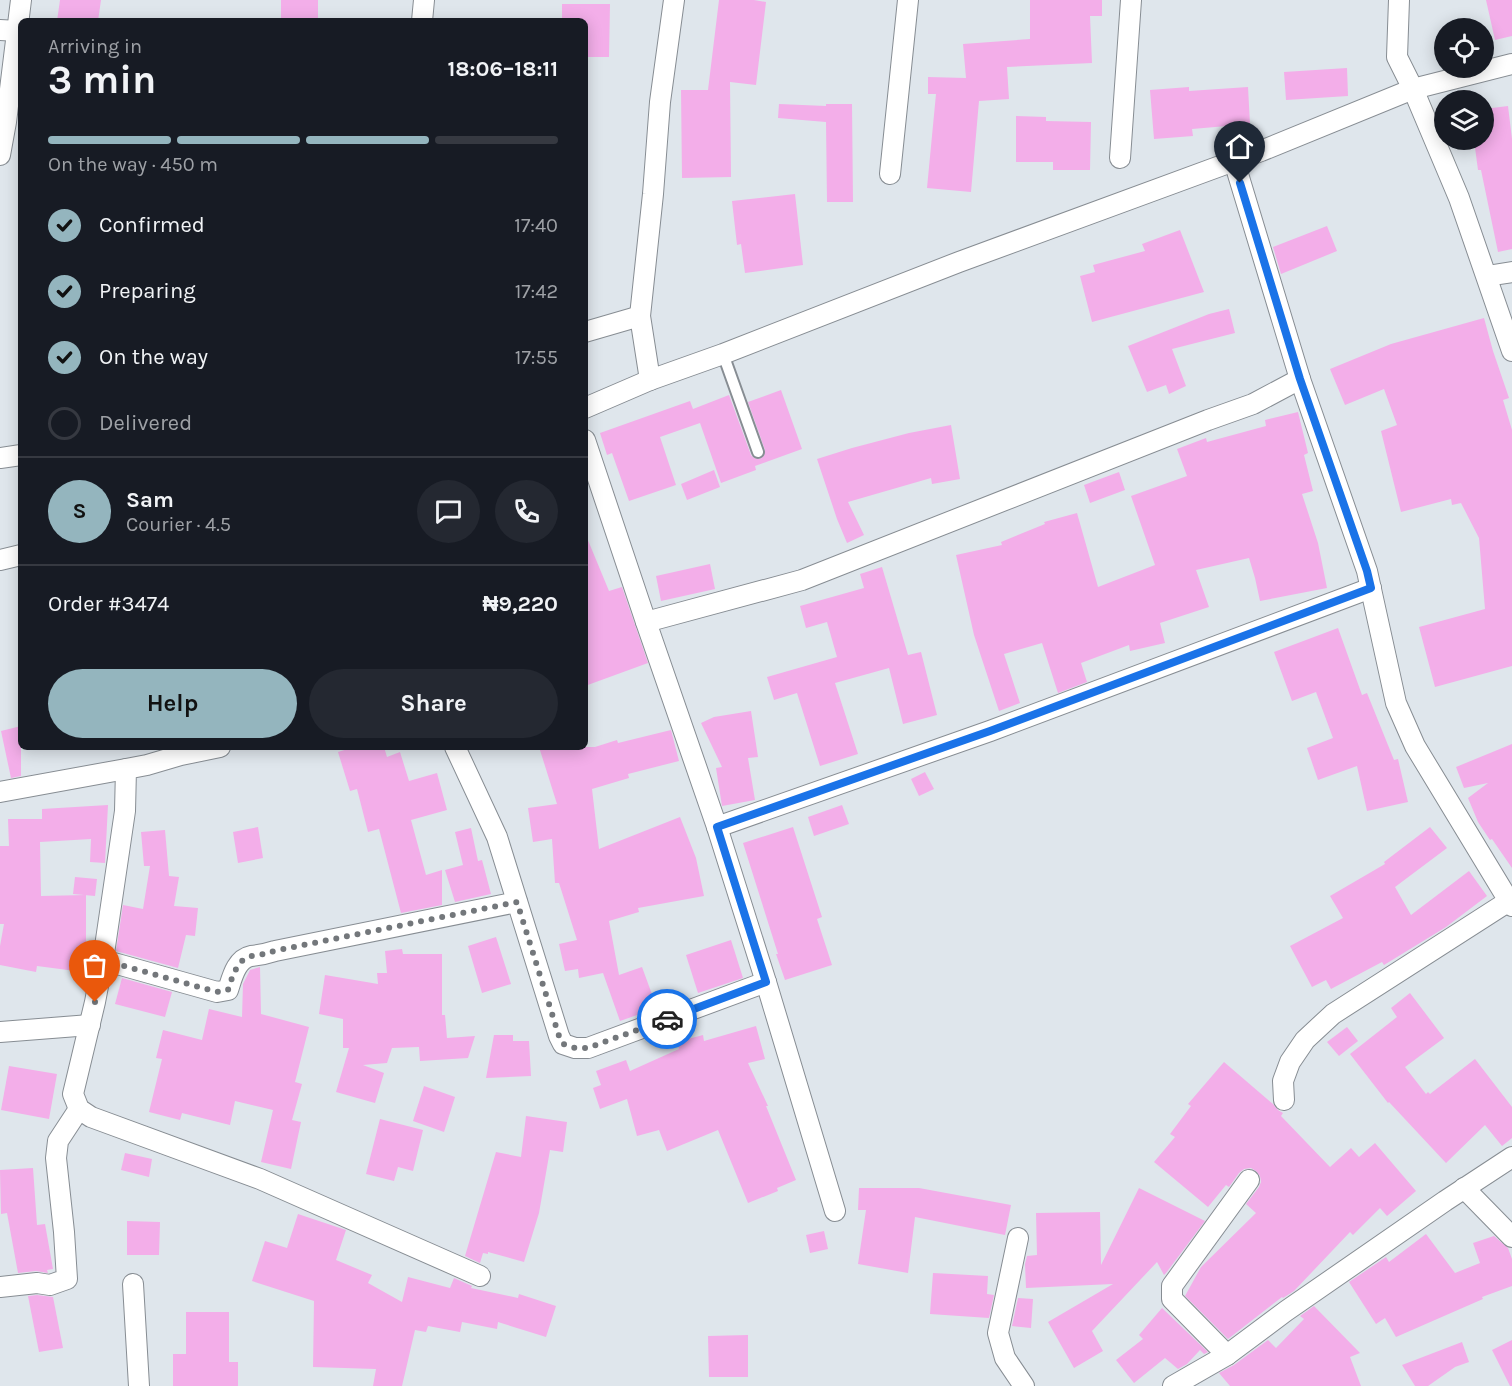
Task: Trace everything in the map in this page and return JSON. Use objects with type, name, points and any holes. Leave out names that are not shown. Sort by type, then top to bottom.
[{"type":"street","points":[[0,155],[14,123],[9,31],[21,0]]},
{"type":"street","points":[[422,18],[424,0]]},
{"type":"street","points":[[650,380],[640,316],[660,102],[674,0]]},
{"type":"street","points":[[890,174],[908,0]]},
{"type":"street","points":[[1120,158],[1131,0]]},
{"type":"street","points":[[1399,0],[1397,57],[1459,198],[1512,351]]},
{"type":"street","points":[[588,407],[650,380],[959,262],[1234,161],[1413,89],[1512,64]]},
{"type":"street","points":[[1234,161],[1300,379],[1367,571],[1396,703],[1415,746],[1511,903],[1333,1014],[1305,1040],[1290,1062],[1283,1081],[1284,1100]]},
{"type":"street","points":[[1487,276],[1512,272]]},
{"type":"street","points":[[588,331],[640,316]]},
{"type":"street","points":[[646,622],[802,580],[1253,404],[1300,379]]},
{"type":"street","points":[[588,450],[717,827],[835,1211]]},
{"type":"street","points":[[0,458],[18,455]]},
{"type":"street","points":[[0,560],[18,556]]},
{"type":"street","points":[[717,827],[990,731],[1371,588]]},
{"type":"street","points":[[0,792],[147,765],[192,750]]},
{"type":"street","points":[[456,750],[497,837],[563,1044],[575,1048],[588,1048],[766,982]]},
{"type":"street","points":[[126,769],[125,811],[103,960],[73,1094],[79,1109],[91,1117],[260,1179],[480,1276]]},
{"type":"street","points":[[103,960],[217,992],[228,990],[237,967],[248,957],[263,956],[274,951],[517,902]]},
{"type":"street","points":[[0,1032],[90,1025]]},
{"type":"street","points":[[0,1287],[50,1284],[67,1279],[56,1158],[58,1141],[79,1109]]},
{"type":"street","points":[[1173,1386],[1227,1355],[1286,1311],[1464,1188],[1512,1158]]},
{"type":"street","points":[[1227,1355],[1172,1299],[1172,1286],[1249,1180]]},
{"type":"street","points":[[1464,1188],[1512,1237]]},
{"type":"street","points":[[1018,1238],[998,1333],[1005,1358],[1024,1386]]},
{"type":"street","points":[[133,1284],[140,1386]]},
{"type":"lane","points":[[723,354],[758,452]]},
{"type":"building","points":[[60,0],[101,0],[98,18],[57,18]]},
{"type":"building","points":[[281,0],[318,0],[318,18],[281,18]]},
{"type":"building","points":[[719,0],[766,2],[756,85],[730,82],[731,177],[682,178],[681,90],[708,90]]},
{"type":"building","points":[[1030,0],[1102,0],[1102,16],[1090,16],[1092,63],[1007,67],[1009,99],[979,101],[971,192],[927,188],[936,94],[928,94],[928,77],[966,78],[963,44],[1030,39]]},
{"type":"building","points":[[1486,0],[1512,0],[1512,36],[1495,40],[1494,18],[1490,18]]},
{"type":"building","points":[[562,4],[610,4],[609,57],[588,57],[588,18],[562,18]]},
{"type":"building","points":[[1347,68],[1348,96],[1286,100],[1284,72]]},
{"type":"building","points":[[1189,87],[1189,91],[1248,87],[1250,124],[1192,129],[1193,136],[1154,139],[1150,90]]},
{"type":"building","points":[[779,104],[826,106],[826,104],[852,104],[853,202],[827,202],[826,122],[778,118]]},
{"type":"building","points":[[1508,106],[1512,139],[1512,249],[1498,252],[1475,150],[1494,150],[1494,108]]},
{"type":"building","points":[[1016,116],[1046,117],[1046,121],[1091,122],[1090,170],[1053,170],[1053,162],[1016,162]]},
{"type":"building","points":[[795,194],[803,265],[745,273],[741,244],[737,245],[732,201]]},
{"type":"building","points":[[1327,226],[1337,251],[1281,274],[1273,247]]},
{"type":"building","points":[[1180,230],[1204,292],[1092,322],[1080,276],[1095,272],[1093,265],[1145,251],[1142,244]]},
{"type":"building","points":[[1229,309],[1235,333],[1172,349],[1186,386],[1169,394],[1166,385],[1147,392],[1128,346],[1209,314]]},
{"type":"building","points":[[1484,318],[1509,398],[1503,400],[1512,430],[1512,666],[1435,687],[1419,627],[1485,609],[1479,538],[1461,503],[1452,505],[1451,499],[1401,512],[1381,431],[1397,425],[1384,389],[1345,405],[1330,369],[1391,344]]},
{"type":"building","points":[[781,390],[802,449],[755,466],[756,470],[721,483],[700,423],[660,437],[676,485],[629,501],[612,453],[607,455],[600,433],[690,401],[693,409],[729,395],[751,455],[760,459],[764,456],[765,450],[748,402]]},
{"type":"building","points":[[1298,412],[1308,453],[1304,455],[1313,491],[1302,494],[1318,543],[1327,588],[1260,601],[1249,558],[1196,570],[1209,607],[1160,623],[1165,643],[1130,651],[1129,645],[1081,663],[1087,682],[1058,693],[1042,643],[1004,654],[1020,703],[999,711],[974,635],[956,555],[1002,545],[1001,542],[1045,524],[1044,522],[1077,513],[1098,587],[1155,565],[1131,496],[1187,476],[1177,449],[1206,438],[1207,442],[1266,426],[1265,420]]},
{"type":"building","points":[[951,425],[960,479],[932,484],[931,478],[848,502],[864,535],[847,543],[817,459],[909,433]]},
{"type":"building","points":[[714,470],[720,487],[687,500],[681,484]]},
{"type":"building","points":[[1119,472],[1125,490],[1090,503],[1084,485]]},
{"type":"building","points":[[588,540],[609,591],[622,587],[648,663],[588,685]]},
{"type":"building","points":[[710,564],[715,589],[661,601],[656,576]]},
{"type":"building","points":[[882,567],[908,655],[921,652],[937,715],[903,724],[889,668],[835,683],[858,754],[820,766],[797,693],[774,700],[767,677],[837,657],[827,622],[806,628],[800,606],[864,588],[860,574]]},
{"type":"building","points":[[1338,628],[1362,695],[1367,693],[1394,760],[1398,759],[1408,802],[1367,811],[1357,766],[1318,780],[1307,748],[1333,738],[1316,692],[1292,701],[1274,652]]},
{"type":"building","points":[[751,711],[758,757],[748,758],[755,800],[722,806],[716,768],[722,767],[701,723],[714,717]]},
{"type":"building","points":[[18,727],[21,776],[11,778],[1,731]]},
{"type":"building","points":[[671,730],[679,761],[628,774],[629,778],[592,789],[599,849],[680,817],[696,858],[704,896],[638,908],[639,912],[609,921],[619,975],[642,967],[657,1008],[620,1021],[603,973],[579,978],[578,969],[565,971],[559,944],[577,940],[559,883],[555,883],[552,839],[533,842],[528,808],[557,804],[540,750],[588,750],[588,747],[617,740],[618,743]]},
{"type":"building","points":[[1512,744],[1512,868],[1478,822],[1468,798],[1488,783],[1464,788],[1456,767]]},
{"type":"building","points":[[385,750],[387,757],[400,752],[409,781],[437,773],[447,810],[411,820],[426,875],[442,870],[442,905],[401,913],[379,829],[368,832],[357,789],[350,791],[338,752]]},
{"type":"building","points":[[925,772],[934,789],[919,796],[911,779]]},
{"type":"building","points":[[108,805],[105,863],[90,862],[91,839],[40,842],[41,896],[86,895],[86,943],[83,972],[37,966],[36,972],[0,965],[0,946],[4,924],[0,924],[0,846],[9,846],[8,819],[42,819],[42,809]]},
{"type":"building","points":[[842,805],[849,824],[814,836],[808,817]]},
{"type":"building","points":[[258,827],[263,858],[238,863],[233,832]]},
{"type":"building","points":[[793,827],[822,917],[817,919],[832,965],[785,980],[743,843]]},
{"type":"building","points":[[1430,827],[1447,848],[1395,887],[1411,915],[1469,871],[1487,896],[1446,927],[1384,965],[1382,962],[1331,989],[1326,980],[1312,987],[1290,946],[1343,918],[1330,896],[1385,864],[1384,862]]},
{"type":"building","points":[[471,828],[478,861],[482,860],[491,894],[455,902],[445,870],[463,865],[455,832]]},
{"type":"building","points":[[165,830],[169,876],[179,877],[174,906],[198,908],[195,936],[186,935],[178,968],[116,951],[123,905],[143,909],[150,866],[144,866],[141,832]]},
{"type":"building","points":[[75,877],[97,879],[95,896],[73,894]]},
{"type":"building","points":[[496,937],[511,984],[482,993],[468,946]]},
{"type":"building","points":[[731,940],[743,978],[698,993],[686,955]]},
{"type":"building","points":[[402,949],[403,954],[442,954],[442,1015],[445,1015],[447,1038],[475,1036],[468,1058],[420,1061],[419,1047],[392,1048],[387,1063],[363,1065],[384,1073],[375,1103],[336,1092],[349,1048],[343,1048],[343,1019],[319,1014],[325,975],[378,984],[377,973],[387,973],[385,951]]},
{"type":"building","points":[[260,967],[261,1014],[309,1027],[295,1082],[302,1084],[292,1120],[301,1122],[291,1169],[261,1162],[273,1110],[235,1101],[230,1125],[182,1113],[180,1120],[149,1112],[162,1059],[156,1058],[163,1030],[202,1040],[209,1009],[242,1017],[243,984],[250,970]]},
{"type":"building","points":[[122,978],[172,992],[165,1017],[115,1004]]},
{"type":"building","points":[[1410,993],[1444,1038],[1405,1067],[1426,1094],[1428,1092],[1430,1094],[1475,1059],[1512,1107],[1512,1138],[1502,1146],[1485,1125],[1446,1163],[1388,1103],[1350,1054],[1397,1017],[1391,1008]]},
{"type":"building","points":[[756,1026],[765,1059],[748,1063],[768,1106],[766,1106],[796,1180],[777,1188],[778,1191],[748,1203],[718,1130],[667,1151],[659,1130],[637,1136],[627,1099],[600,1109],[593,1088],[601,1085],[596,1071],[626,1060],[630,1071],[679,1049],[677,1042],[703,1035],[704,1041]]},
{"type":"building","points":[[1347,1027],[1358,1041],[1339,1056],[1327,1042]]},
{"type":"building","points":[[494,1035],[513,1035],[513,1041],[529,1041],[531,1076],[486,1078]]},
{"type":"building","points":[[1224,1062],[1283,1113],[1281,1116],[1330,1167],[1351,1148],[1359,1157],[1375,1143],[1416,1191],[1387,1216],[1380,1208],[1353,1235],[1350,1232],[1294,1291],[1282,1297],[1228,1339],[1185,1296],[1201,1267],[1256,1213],[1246,1204],[1259,1187],[1260,1176],[1251,1168],[1244,1169],[1229,1187],[1226,1185],[1208,1207],[1154,1162],[1175,1137],[1170,1134],[1191,1106],[1188,1104]]},
{"type":"building","points":[[9,1066],[57,1074],[49,1119],[1,1110]]},
{"type":"building","points":[[424,1086],[455,1097],[444,1132],[413,1121]]},
{"type":"building","points":[[526,1116],[567,1122],[563,1152],[550,1150],[539,1213],[524,1262],[488,1252],[488,1254],[483,1253],[480,1263],[465,1256],[496,1152],[521,1157]]},
{"type":"building","points":[[380,1119],[423,1130],[413,1171],[398,1167],[394,1181],[366,1174]]},
{"type":"building","points":[[125,1153],[152,1159],[149,1177],[121,1170]]},
{"type":"building","points":[[33,1168],[37,1225],[45,1224],[53,1269],[47,1270],[48,1273],[36,1271],[18,1273],[7,1213],[1,1214],[0,1170]]},
{"type":"building","points":[[859,1188],[919,1188],[1011,1205],[1005,1235],[915,1217],[908,1273],[858,1264],[866,1210],[858,1210]]},
{"type":"building","points":[[1139,1188],[1205,1221],[1164,1275],[1157,1262],[1092,1331],[1103,1351],[1074,1368],[1048,1322],[1113,1284],[1026,1288],[1027,1256],[1037,1255],[1036,1213],[1100,1212],[1101,1265]]},
{"type":"building","points":[[298,1214],[346,1230],[336,1260],[372,1275],[368,1283],[402,1302],[408,1277],[450,1288],[454,1278],[472,1286],[471,1288],[518,1298],[519,1294],[556,1306],[546,1337],[498,1322],[497,1329],[462,1322],[460,1332],[428,1326],[426,1332],[415,1330],[402,1386],[373,1386],[376,1369],[313,1367],[314,1301],[252,1281],[265,1241],[287,1248]]},
{"type":"building","points":[[127,1221],[160,1222],[159,1255],[127,1255]]},
{"type":"building","points":[[824,1231],[828,1249],[810,1253],[806,1235]]},
{"type":"building","points":[[1426,1234],[1455,1273],[1480,1263],[1473,1243],[1494,1236],[1508,1248],[1512,1259],[1512,1286],[1482,1297],[1483,1299],[1396,1337],[1385,1318],[1376,1324],[1349,1282],[1386,1257],[1389,1262]]},
{"type":"building","points":[[933,1273],[988,1276],[987,1294],[994,1295],[989,1318],[930,1314]]},
{"type":"building","points":[[28,1296],[53,1297],[63,1348],[39,1352]]},
{"type":"building","points":[[1018,1298],[1033,1299],[1031,1328],[1012,1326]]},
{"type":"building","points":[[1314,1306],[1360,1353],[1350,1357],[1361,1386],[1230,1386],[1219,1373],[1268,1340],[1276,1348],[1304,1319],[1300,1316]]},
{"type":"building","points":[[1162,1308],[1208,1352],[1204,1354],[1200,1350],[1187,1364],[1178,1369],[1165,1358],[1134,1383],[1116,1360],[1143,1339],[1139,1335]]},
{"type":"building","points":[[186,1312],[229,1312],[229,1362],[238,1362],[238,1386],[173,1386],[173,1354],[186,1354]]},
{"type":"building","points":[[748,1335],[748,1377],[709,1377],[708,1336]]},
{"type":"building","points":[[1512,1340],[1512,1386],[1510,1386],[1492,1350]]},
{"type":"building","points":[[1462,1342],[1469,1362],[1455,1367],[1428,1386],[1415,1386],[1402,1365]]},
{"type":"way so far","points":[[95,1002],[103,960],[217,992],[228,990],[237,967],[248,957],[263,956],[274,951],[517,902],[563,1044],[575,1048],[588,1048],[667,1019]]},
{"type":"route","points":[[667,1019],[766,982],[717,827],[990,731],[1371,588],[1300,379],[1240,183]]}]
